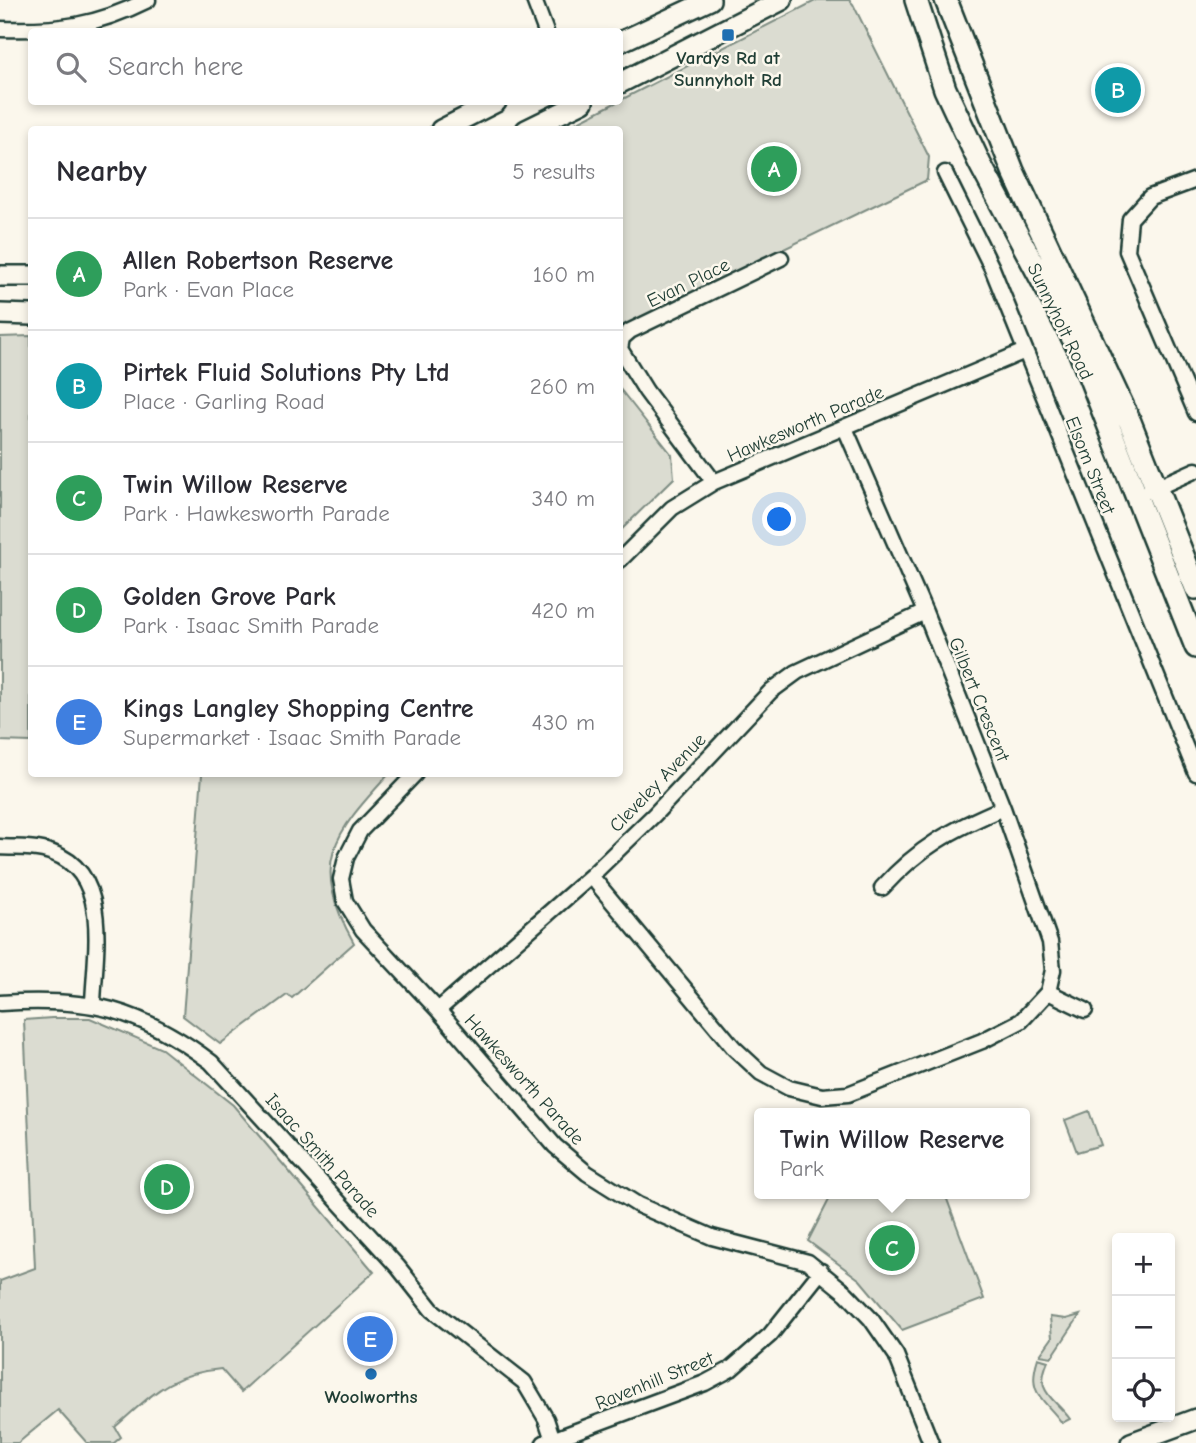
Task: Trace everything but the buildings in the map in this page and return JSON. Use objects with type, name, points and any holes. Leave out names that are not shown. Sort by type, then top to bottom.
[{"type":"main road","points":[[623,41],[710,0]]},
{"type":"main road","points":[[623,81],[782,0]]},
{"type":"main road","name":"Sunnyholt Road","points":[[916,0],[945,89],[980,164],[1078,348],[1196,647]]},
{"type":"main road","name":"Sunnyholt Road","points":[[946,0],[1013,171],[1097,348],[1157,487],[1196,588]]},
{"type":"main road","points":[[449,126],[490,105]]},
{"type":"main road","points":[[533,126],[572,105]]},
{"type":"main road","points":[[0,276],[28,276]]},
{"type":"main road","points":[[0,314],[28,315]]},
{"type":"main road","points":[[1131,1443],[1196,1419]]},
{"type":"street","points":[[60,28],[113,18],[148,0]]},
{"type":"street","points":[[534,0],[544,28]]},
{"type":"street","points":[[0,29],[28,30]]},
{"type":"street","name":"Elsom Street","points":[[945,173],[981,242],[1196,774]]},
{"type":"street","points":[[1196,180],[1150,197],[1130,219],[1128,251],[1196,413]]},
{"type":"street","name":"Evan Place","points":[[623,337],[630,331],[781,257]]},
{"type":"street","name":"Hawkesworth Parade","points":[[623,557],[672,508],[714,482],[1025,351]]},
{"type":"street","points":[[623,354],[646,391],[714,482]]},
{"type":"street","name":"Gilbert Crescent","points":[[845,428],[925,612],[1003,808],[1050,942],[1053,970],[1048,992]]},
{"type":"street","points":[[1137,497],[1196,470]]},
{"type":"street","name":"Cleveley Avenue","points":[[438,1010],[591,876],[654,815],[771,691],[797,672],[925,612]]},
{"type":"street","name":"Hawkesworth Parade","points":[[412,777],[360,831],[346,858],[341,879],[345,901],[363,930],[438,1010],[555,1146],[587,1173],[639,1205],[712,1237],[808,1262],[821,1271],[860,1307],[888,1342],[907,1380],[931,1443]]},
{"type":"street","points":[[882,888],[906,862],[948,831],[1003,808]]},
{"type":"street","points":[[0,848],[51,852],[70,862],[83,876],[96,909],[93,1003]]},
{"type":"street","points":[[591,876],[734,1048],[761,1073],[789,1088],[822,1096],[848,1094],[982,1041],[1021,1021],[1048,992],[1086,1010]]},
{"type":"street","name":"Isaac Smith Parade","points":[[0,1003],[93,1003],[142,1020],[177,1037],[211,1062],[398,1267],[432,1310],[524,1382],[546,1419],[548,1441]]},
{"type":"street","name":"Ravenhill Street","points":[[548,1441],[705,1383],[731,1369],[770,1335],[821,1271]]},
{"type":"shaded area","points":[[817,0],[849,0],[929,157],[927,180],[623,327],[623,126],[570,126],[611,105],[623,105],[623,99]]},
{"type":"shaded area","points":[[28,336],[28,742],[0,741],[0,337]]},
{"type":"shaded area","points":[[623,393],[672,455],[674,478],[623,528]]},
{"type":"shaded area","points":[[202,777],[386,777],[341,833],[334,851],[331,870],[333,891],[340,915],[354,943],[292,998],[287,995],[220,1044],[183,1016]]},
{"type":"shaded area","points":[[90,1018],[162,1049],[233,1105],[374,1272],[241,1392],[221,1369],[174,1381],[115,1427],[121,1437],[114,1443],[87,1443],[58,1410],[18,1443],[0,1443],[0,1281],[35,1268],[24,1020]]},
{"type":"shaded area","points":[[1089,1111],[1101,1145],[1077,1152],[1065,1120]]},
{"type":"shaded area","points":[[829,1199],[947,1199],[984,1299],[902,1330],[860,1280],[808,1241]]},
{"type":"shaded area","points":[[1080,1315],[1052,1357],[1040,1355],[1052,1338],[1050,1317],[1066,1319]]},
{"type":"shaded area","points":[[1038,1358],[1048,1361],[1043,1380],[1047,1393],[1070,1419],[1062,1423],[1043,1401],[1036,1388],[1034,1380]]},
{"type":"place","name":"Vardys Rd at Sunnyholt Rd","points":[[728,35]]},
{"type":"place","name":"Pirtek Fluid Solutions Pty Ltd","points":[[1118,90]]},
{"type":"place","name":"Allen Robertson Reserve","points":[[774,169]]},
{"type":"place","name":"Golden Grove Park","points":[[167,1187]]},
{"type":"place","name":"Twin Willow Reserve","points":[[892,1248]]},
{"type":"place","name":"Kings Langley Shopping Centre","points":[[370,1339]]},
{"type":"place","name":"Woolworths","points":[[371,1374]]}]
